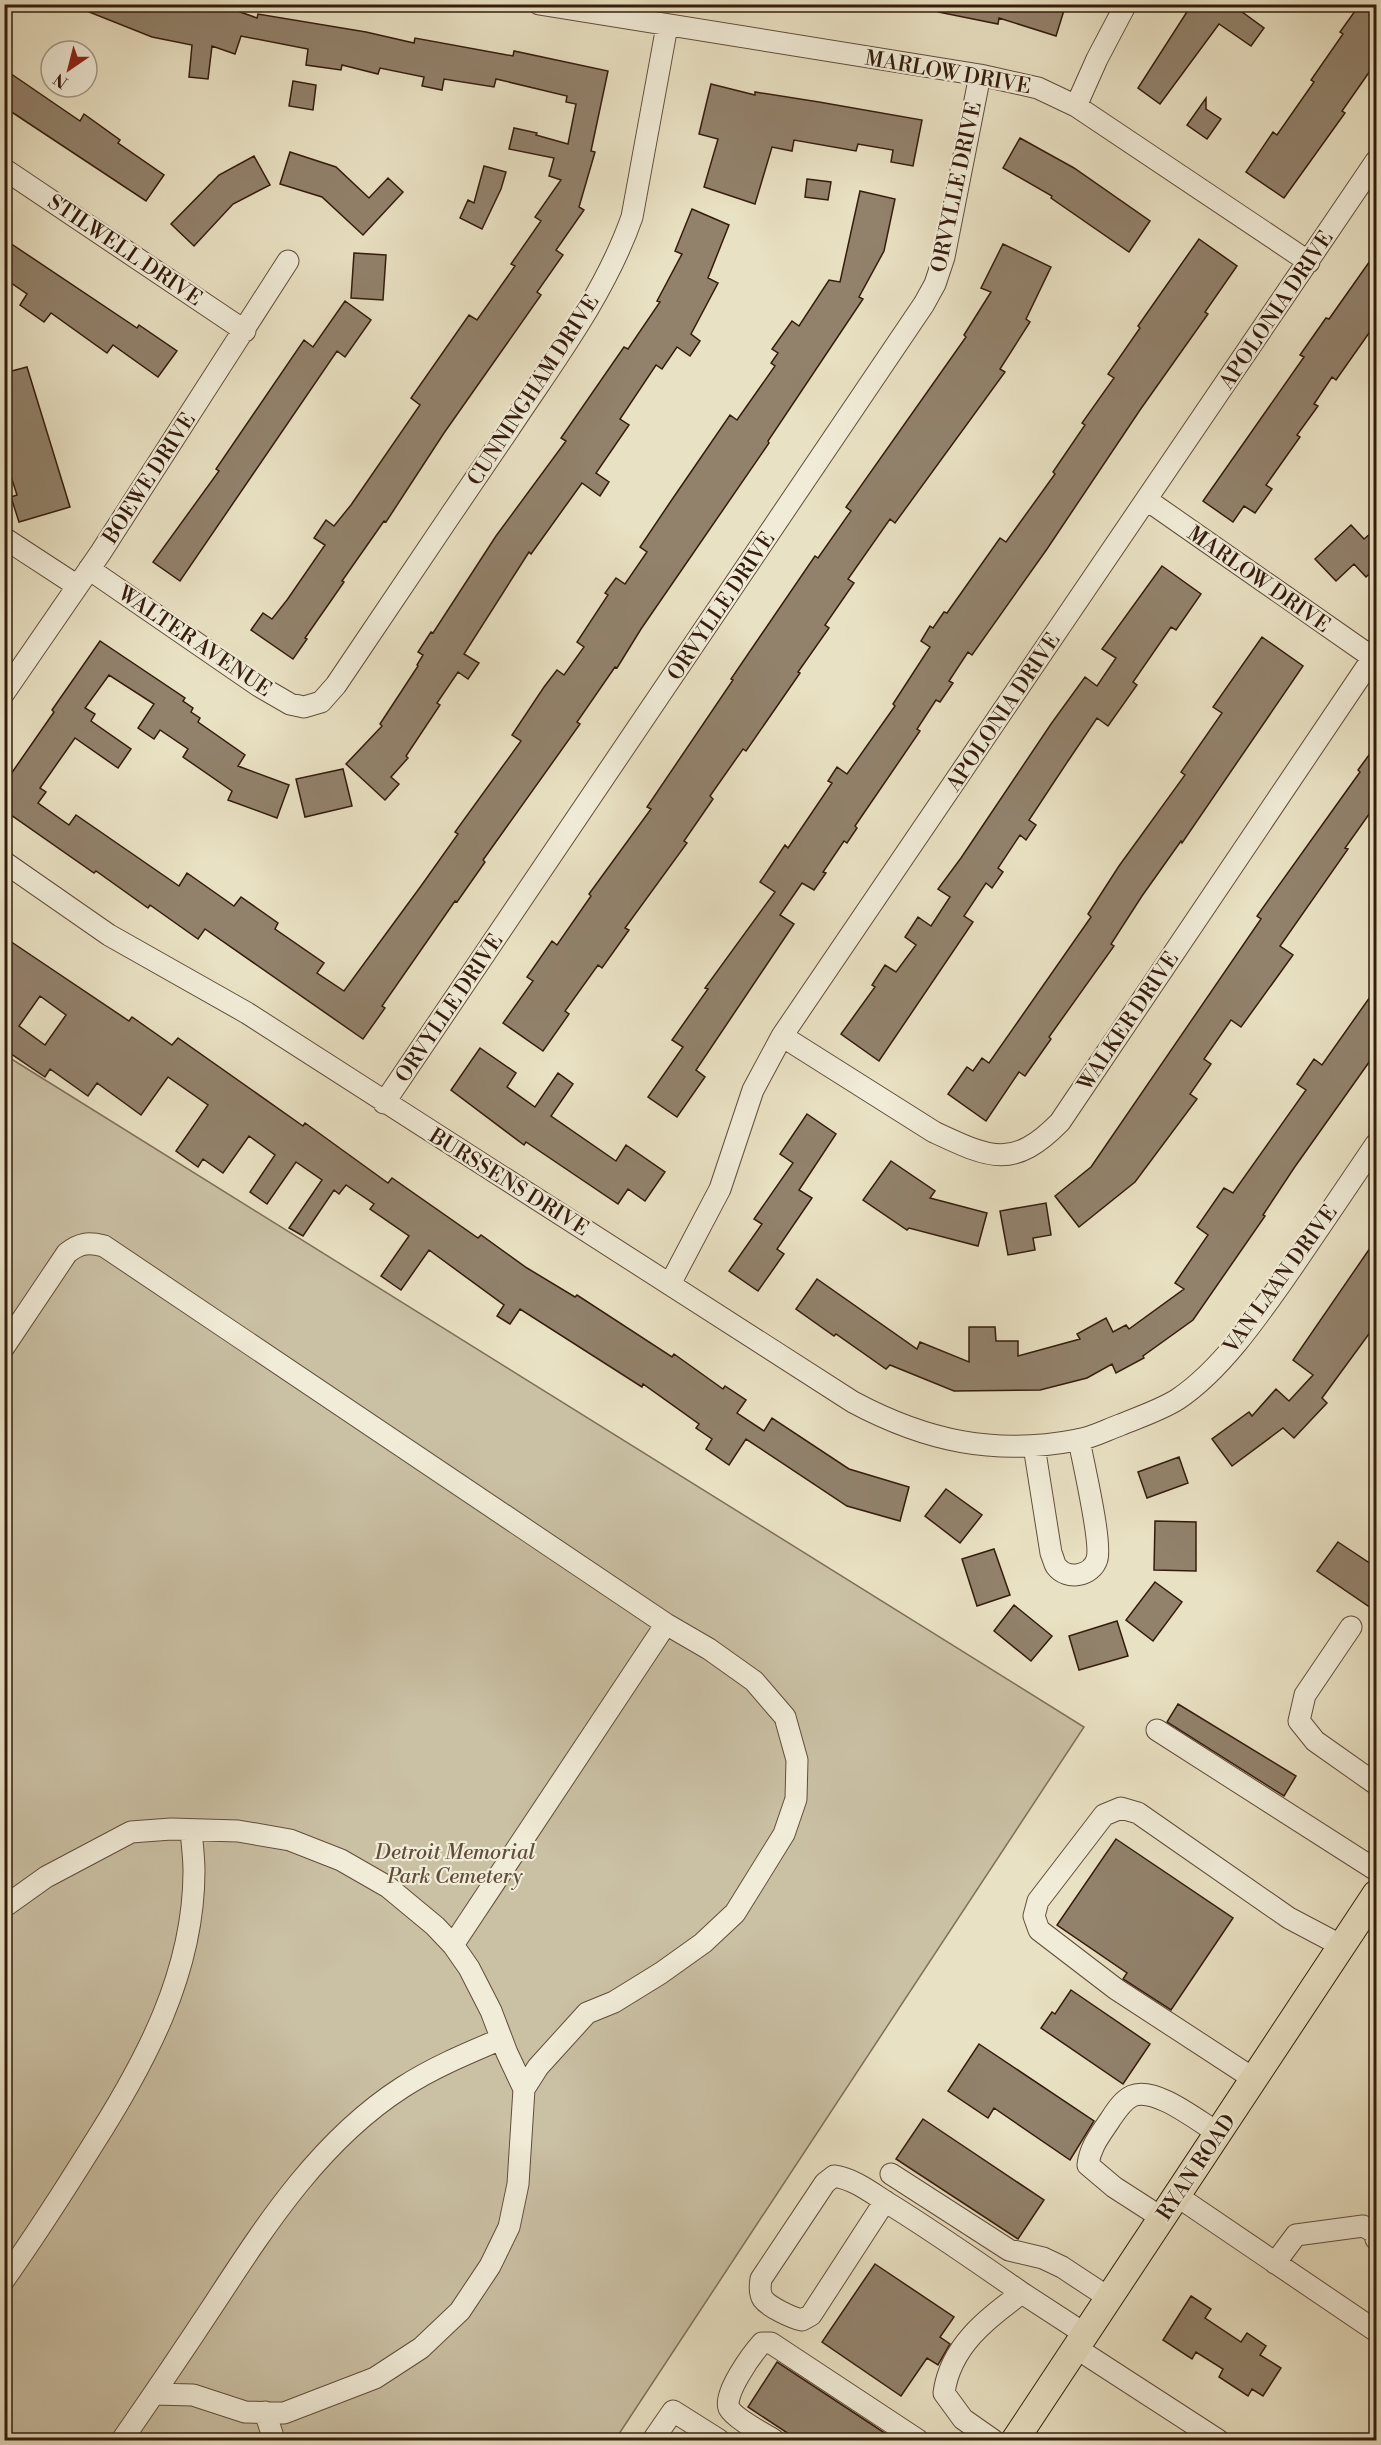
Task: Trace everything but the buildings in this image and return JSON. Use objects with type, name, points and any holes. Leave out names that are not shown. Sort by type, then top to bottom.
[{"type":"main road","name":"RYAN ROAD","points":[[1015,2440],[1377,1894]]},
{"type":"street","name":"MARLOW DRIVE","points":[[539,4],[980,75],[1038,88],[1076,106],[1309,262]]},
{"type":"street","points":[[1076,106],[1097,59],[1126,4]]},
{"type":"street","name":"CUNNINGHAM DRIVE","points":[[304,707],[321,702],[336,685],[545,375],[604,282],[621,247],[640,185],[667,26]]},
{"type":"street","name":"ORVYLLE DRIVE","points":[[384,1102],[924,304],[935,284],[944,257],[980,75]]},
{"type":"street","name":"APOLONIA DRIVE","points":[[670,1284],[720,1189],[753,1090],[782,1036],[1377,161]]},
{"type":"street","name":"STILWELL DRIVE","points":[[4,169],[244,331]]},
{"type":"street","name":"BOEWE DRIVE","points":[[4,693],[288,261]]},
{"type":"street","name":"MARLOW DRIVE","points":[[1147,500],[1374,655]]},
{"type":"street","name":"WALTER AVENUE","points":[[4,538],[82,577],[259,686],[290,704],[304,707]]},
{"type":"street","name":"WALKER DRIVE","points":[[782,1036],[934,1132],[961,1145],[982,1153],[1008,1155],[1024,1151],[1041,1141],[1060,1122],[1374,655]]},
{"type":"street","name":"BURSSENS DRIVE","points":[[4,862],[109,935],[248,1012],[384,1102],[853,1402],[889,1421],[930,1436],[981,1446],[1034,1446]]},
{"type":"street","name":"VAN LAAN DRIVE","points":[[1034,1446],[1079,1440],[1134,1419],[1178,1399],[1200,1380],[1235,1345],[1275,1292],[1377,1144]]},
{"type":"street","points":[[4,1347],[67,1254],[76,1246],[89,1242],[104,1246],[666,1624],[709,1649],[754,1681],[785,1717],[797,1760],[796,1799],[784,1834],[735,1913],[703,1943],[661,1973],[614,2002],[587,2013],[538,2067],[524,2089]]},
{"type":"street","points":[[1034,1446],[1051,1553],[1056,1566],[1065,1573],[1077,1575],[1086,1572],[1098,1557],[1094,1521],[1079,1440]]},
{"type":"street","points":[[453,1945],[666,1624]]},
{"type":"street","points":[[1351,1626],[1305,1695],[1299,1721],[1315,1741],[1377,1784]]},
{"type":"street","points":[[1157,1730],[1377,1870]]},
{"type":"street","points":[[1254,2079],[1116,1989],[1040,1930],[1034,1916],[1038,1901],[1104,1815],[1121,1808],[1138,1813],[1289,1918],[1342,1947]]},
{"type":"street","points":[[4,2280],[123,2098],[148,2051],[169,2003],[184,1953],[191,1909],[194,1870],[190,1830]]},
{"type":"street","points":[[4,1907],[46,1877],[131,1832],[238,1831],[290,1840],[341,1860],[388,1887],[435,1926],[453,1945],[469,1968],[524,2089],[518,2184],[509,2227],[490,2266],[460,2311],[420,2348],[375,2379],[284,2413],[245,2412],[193,2395],[154,2394]]},
{"type":"street","points":[[123,2440],[248,2251],[316,2162],[358,2122],[402,2088],[448,2062],[501,2039]]},
{"type":"street","points":[[1218,2133],[1169,2103],[1144,2093],[1131,2097],[1120,2105],[1090,2151],[1088,2164],[1114,2187],[1170,2207],[1275,2263],[1377,2331]]},
{"type":"street","points":[[891,2174],[1009,2250],[1043,2258],[1062,2267],[1109,2298]]},
{"type":"street","points":[[885,2201],[811,2315],[802,2320],[792,2318],[763,2299],[760,2289],[761,2279],[825,2183],[834,2176],[846,2178],[885,2201],[930,2230],[1022,2293],[1080,2341],[1218,2440]]},
{"type":"street","points":[[1275,2263],[1296,2235],[1363,2226],[1374,2232],[1377,2239]]},
{"type":"street","points":[[993,2440],[963,2419],[951,2406],[944,2393],[946,2376],[964,2345],[977,2329],[1022,2293]]},
{"type":"street","points":[[774,2440],[729,2408],[728,2396],[753,2353],[762,2343],[771,2343],[781,2349],[918,2440]]},
{"type":"street","points":[[653,2440],[673,2411],[719,2440]]},
{"type":"street","points":[[265,2412],[274,2440]]},
{"type":"green space","name":"Detroit Memorial Park Cemetery","points":[[5,1055],[1084,1727],[615,2440],[5,2440]]}]
